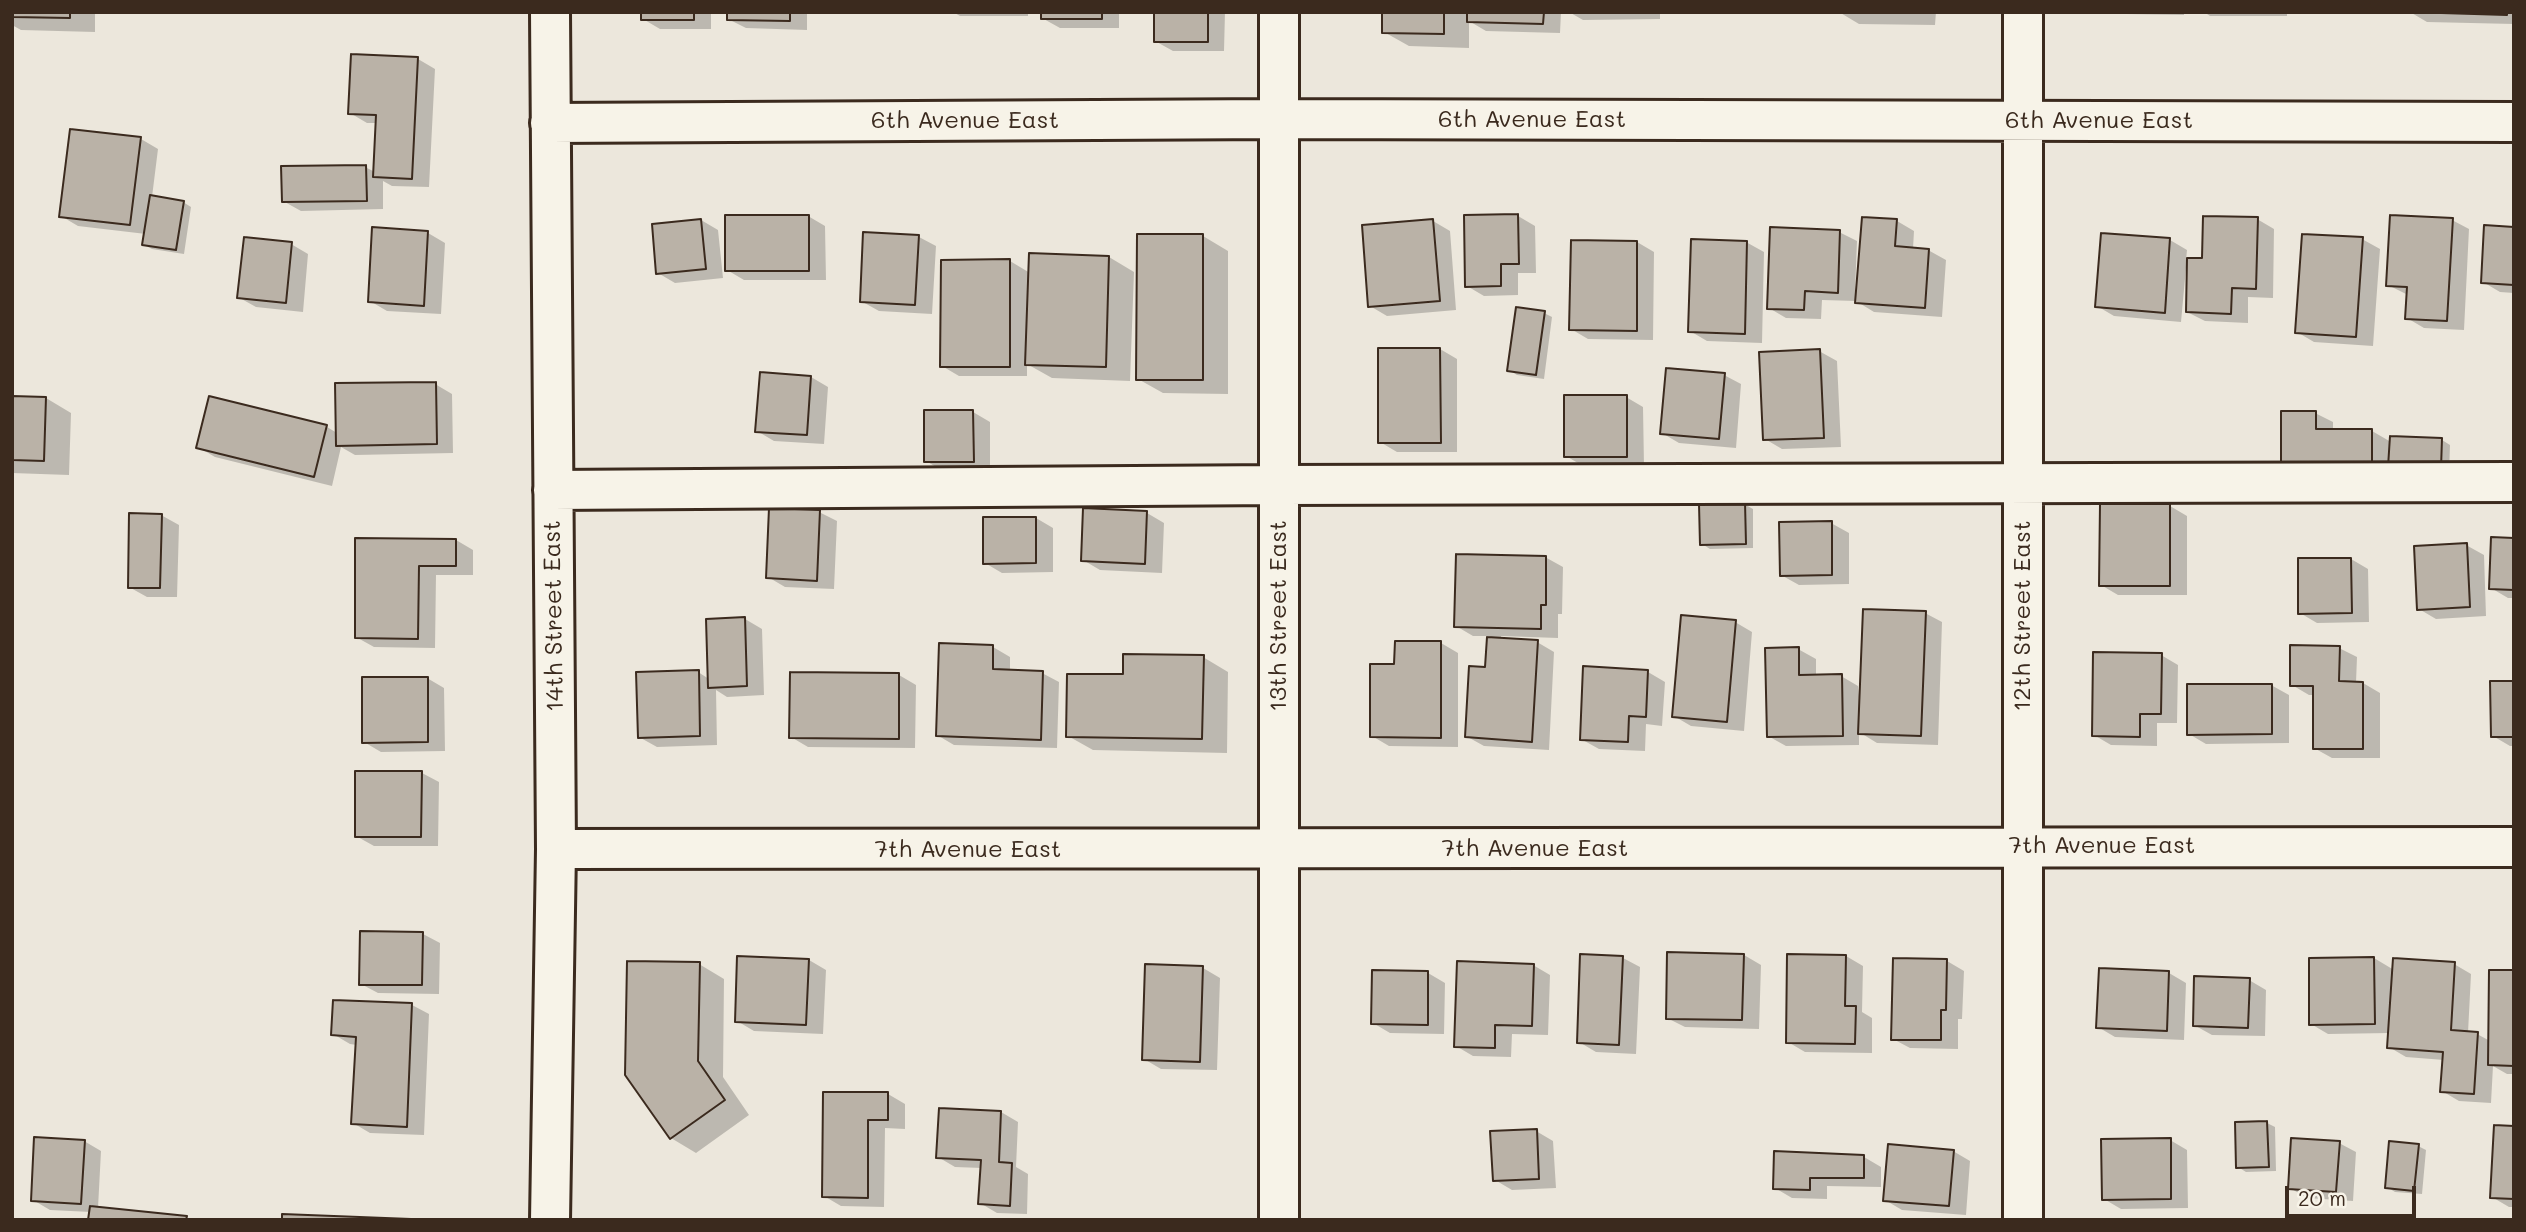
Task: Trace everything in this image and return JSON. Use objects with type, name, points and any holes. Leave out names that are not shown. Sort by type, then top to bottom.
[{"type":"street","name":"14th Street East","points":[[550,12],[556,849],[550,1220]]},
{"type":"street","name":"13th Street East","points":[[1279,12],[1279,1220]]},
{"type":"street","name":"12th Street East","points":[[2022,1220],[2023,12]]},
{"type":"street","name":"6th Avenue East","points":[[550,123],[1279,120],[2514,122]]},
{"type":"street","points":[[553,490],[2514,482]]},
{"type":"street","name":"7th Avenue East","points":[[556,849],[2514,847]]},
{"type":"building","points":[[12,12],[70,12],[70,18],[12,17]]},
{"type":"building","points":[[641,12],[694,12],[694,20],[641,20]]},
{"type":"building","points":[[727,12],[790,12],[790,21],[727,20]]},
{"type":"building","points":[[1041,12],[1102,12],[1102,19],[1041,19]]},
{"type":"building","points":[[1154,12],[1208,12],[1208,42],[1154,42]]},
{"type":"building","points":[[1382,12],[1444,12],[1444,34],[1382,33]]},
{"type":"building","points":[[1467,12],[1544,12],[1543,24],[1467,22]]},
{"type":"building","points":[[2408,12],[2507,12],[2507,15]]},
{"type":"building","points":[[351,54],[418,57],[412,179],[373,177],[376,115],[348,114]]},
{"type":"building","points":[[70,129],[141,137],[130,225],[59,217]]},
{"type":"building","points":[[366,165],[367,201],[282,202],[281,166]]},
{"type":"building","points":[[150,195],[184,201],[176,250],[142,245]]},
{"type":"building","points":[[1518,214],[1519,264],[1501,264],[1501,286],[1465,287],[1464,215]]},
{"type":"building","points":[[725,215],[809,215],[809,271],[725,271]]},
{"type":"building","points":[[2390,215],[2453,218],[2447,321],[2405,319],[2407,287],[2386,286]]},
{"type":"building","points":[[2203,216],[2258,217],[2256,289],[2232,288],[2231,314],[2186,312],[2187,258],[2202,258]]},
{"type":"building","points":[[1862,217],[1897,219],[1895,246],[1929,249],[1925,308],[1855,303]]},
{"type":"building","points":[[701,219],[706,269],[656,274],[652,224]]},
{"type":"building","points":[[1433,219],[1440,301],[1368,307],[1362,225]]},
{"type":"building","points":[[2484,225],[2514,227],[2514,285],[2481,283]]},
{"type":"building","points":[[372,227],[428,231],[424,306],[368,302]]},
{"type":"building","points":[[1770,227],[1840,230],[1838,293],[1805,291],[1804,310],[1767,309]]},
{"type":"building","points":[[863,232],[919,235],[915,305],[860,302]]},
{"type":"building","points":[[2101,233],[2170,238],[2165,313],[2095,307]]},
{"type":"building","points":[[1137,234],[1203,234],[1203,380],[1136,380]]},
{"type":"building","points":[[2302,234],[2363,237],[2356,337],[2295,333]]},
{"type":"building","points":[[244,237],[292,242],[286,303],[237,298]]},
{"type":"building","points":[[1691,239],[1747,241],[1745,334],[1688,332]]},
{"type":"building","points":[[1571,240],[1637,241],[1637,331],[1569,330]]},
{"type":"building","points":[[1029,253],[1109,256],[1106,367],[1025,365]]},
{"type":"building","points":[[1010,259],[1010,367],[940,367],[941,260]]},
{"type":"building","points":[[1516,307],[1545,311],[1536,375],[1507,371]]},
{"type":"building","points":[[1378,348],[1440,348],[1441,443],[1378,443]]},
{"type":"building","points":[[1820,349],[1824,438],[1763,440],[1759,352]]},
{"type":"building","points":[[1666,368],[1725,373],[1719,439],[1660,434]]},
{"type":"building","points":[[760,372],[811,376],[807,435],[755,432]]},
{"type":"building","points":[[436,382],[437,444],[336,446],[335,383]]},
{"type":"building","points":[[1564,395],[1627,395],[1627,457],[1564,457]]},
{"type":"building","points":[[12,396],[46,397],[44,461],[12,460]]},
{"type":"building","points":[[209,396],[327,425],[314,477],[196,448]]},
{"type":"building","points":[[924,410],[973,410],[974,462],[924,462]]},
{"type":"building","points":[[2281,411],[2316,411],[2316,429],[2372,429],[2372,465],[2281,466]]},
{"type":"building","points":[[2390,436],[2442,438],[2441,469],[2388,467]]},
{"type":"building","points":[[1745,502],[1746,544],[1700,545],[1699,504]]},
{"type":"building","points":[[2100,504],[2170,504],[2170,586],[2099,586]]},
{"type":"building","points":[[769,508],[820,510],[817,581],[766,578]]},
{"type":"building","points":[[1083,508],[1147,511],[1145,564],[1081,561]]},
{"type":"building","points":[[129,513],[162,514],[160,588],[128,588]]},
{"type":"building","points":[[983,517],[1036,517],[1036,563],[983,564]]},
{"type":"building","points":[[1832,521],[1832,575],[1780,576],[1779,522]]},
{"type":"building","points":[[2491,537],[2514,538],[2514,590],[2489,589]]},
{"type":"building","points":[[355,538],[456,539],[456,566],[419,566],[418,639],[355,638]]},
{"type":"building","points":[[2467,543],[2470,607],[2417,610],[2414,546]]},
{"type":"building","points":[[1456,554],[1546,556],[1546,605],[1541,605],[1541,629],[1454,627]]},
{"type":"building","points":[[2298,558],[2351,558],[2352,613],[2298,614]]},
{"type":"building","points":[[1863,609],[1926,611],[1921,736],[1858,734]]},
{"type":"building","points":[[1681,615],[1736,620],[1727,722],[1672,717]]},
{"type":"building","points":[[745,617],[747,686],[708,688],[706,619]]},
{"type":"building","points":[[1487,637],[1538,640],[1532,742],[1465,737],[1469,666],[1485,667]]},
{"type":"building","points":[[1395,641],[1441,641],[1441,738],[1370,737],[1370,664],[1394,664]]},
{"type":"building","points":[[939,643],[993,645],[993,669],[1043,671],[1041,740],[936,736]]},
{"type":"building","points":[[2290,645],[2340,646],[2339,681],[2363,682],[2363,749],[2313,749],[2313,686],[2290,686]]},
{"type":"building","points":[[1799,647],[1799,675],[1842,674],[1843,736],[1767,737],[1765,648]]},
{"type":"building","points":[[2093,652],[2162,653],[2161,714],[2140,714],[2140,737],[2092,736]]},
{"type":"building","points":[[1123,654],[1204,655],[1202,739],[1066,737],[1067,674],[1123,674]]},
{"type":"building","points":[[1583,666],[1648,670],[1646,717],[1629,716],[1628,742],[1580,740]]},
{"type":"building","points":[[699,670],[700,736],[638,738],[636,672]]},
{"type":"building","points":[[790,672],[899,673],[899,739],[789,738]]},
{"type":"building","points":[[362,677],[428,677],[428,742],[362,743]]},
{"type":"building","points":[[2490,681],[2514,681],[2514,737],[2491,737]]},
{"type":"building","points":[[2187,684],[2272,684],[2272,734],[2187,735]]},
{"type":"building","points":[[355,771],[422,771],[421,837],[355,837]]},
{"type":"building","points":[[360,931],[423,932],[422,985],[359,985]]},
{"type":"building","points":[[1667,952],[1744,954],[1742,1020],[1666,1019]]},
{"type":"building","points":[[1580,954],[1623,956],[1619,1045],[1577,1043]]},
{"type":"building","points":[[1787,954],[1846,955],[1845,1006],[1856,1006],[1855,1044],[1786,1043]]},
{"type":"building","points":[[737,956],[809,959],[806,1025],[735,1022]]},
{"type":"building","points":[[2374,957],[2375,1024],[2309,1025],[2309,958]]},
{"type":"building","points":[[1893,958],[1947,959],[1946,1010],[1941,1010],[1941,1040],[1891,1040]]},
{"type":"building","points":[[2393,958],[2455,962],[2451,1030],[2478,1032],[2474,1094],[2440,1092],[2443,1052],[2387,1048]]},
{"type":"building","points":[[627,961],[700,962],[698,1061],[725,1100],[670,1139],[625,1075]]},
{"type":"building","points":[[1457,961],[1534,964],[1532,1026],[1495,1025],[1495,1048],[1454,1047]]},
{"type":"building","points":[[1145,964],[1203,966],[1200,1062],[1142,1060]]},
{"type":"building","points":[[2099,968],[2169,971],[2167,1031],[2096,1028]]},
{"type":"building","points":[[1372,970],[1428,971],[1428,1025],[1371,1024]]},
{"type":"building","points":[[2489,970],[2514,970],[2514,1066],[2488,1065]]},
{"type":"building","points":[[2194,976],[2250,978],[2248,1028],[2193,1026]]},
{"type":"building","points":[[333,1000],[412,1003],[407,1127],[351,1124],[356,1037],[331,1035]]},
{"type":"building","points":[[823,1092],[888,1092],[888,1120],[868,1120],[868,1198],[822,1197]]},
{"type":"building","points":[[939,1108],[1001,1111],[999,1162],[1012,1163],[1010,1206],[978,1204],[981,1160],[936,1158]]},
{"type":"building","points":[[2267,1121],[2269,1167],[2236,1168],[2235,1122]]},
{"type":"building","points":[[2494,1125],[2514,1126],[2514,1199],[2490,1198]]},
{"type":"building","points":[[1537,1129],[1539,1179],[1493,1181],[1490,1131]]},
{"type":"building","points":[[34,1137],[85,1140],[81,1204],[31,1201]]},
{"type":"building","points":[[2171,1138],[2171,1199],[2102,1200],[2101,1139]]},
{"type":"building","points":[[2291,1138],[2340,1141],[2336,1192],[2288,1189]]},
{"type":"building","points":[[2389,1141],[2419,1144],[2414,1191],[2385,1188]]},
{"type":"building","points":[[1888,1144],[1954,1150],[1949,1206],[1883,1201]]},
{"type":"building","points":[[1774,1151],[1864,1155],[1864,1178],[1810,1178],[1810,1190],[1773,1189]]},
{"type":"building","points":[[90,1206],[187,1216],[186,1220],[88,1220]]},
{"type":"building","points":[[282,1214],[411,1219],[282,1220]]}]
